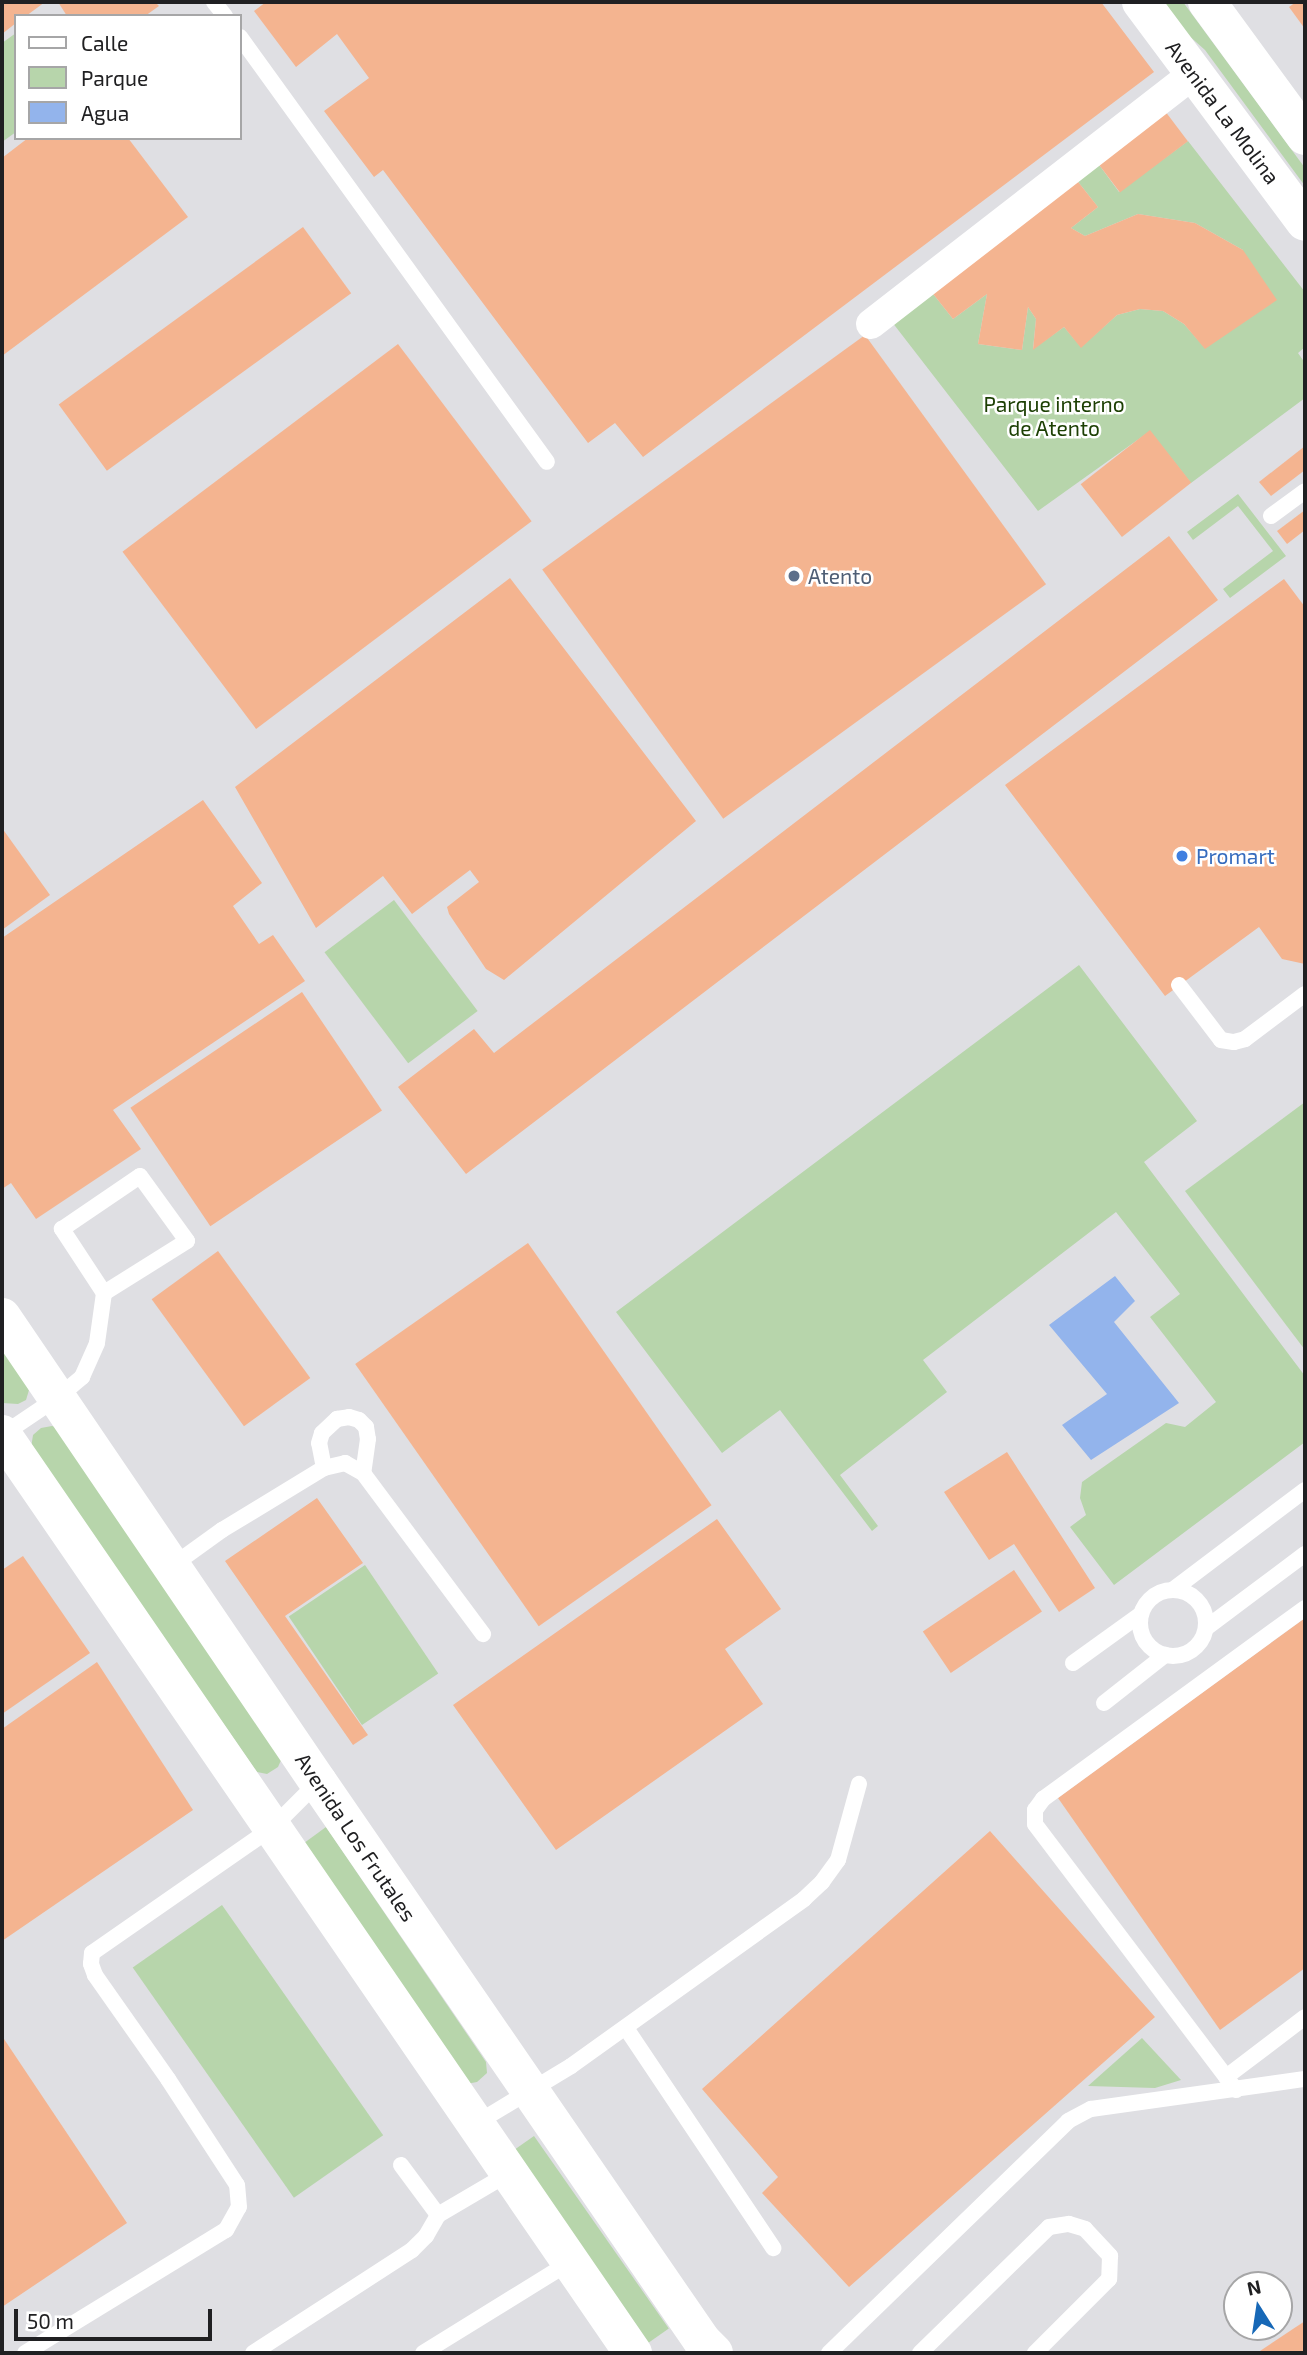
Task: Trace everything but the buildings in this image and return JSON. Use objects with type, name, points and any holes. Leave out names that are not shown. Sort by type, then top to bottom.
[{"type":"main road","name":"Avenida La Molina","points":[[1141,2],[1305,222]]},
{"type":"main road","points":[[1207,2],[1305,136]]},
{"type":"main road","name":"Avenida Los Frutales","points":[[2,1317],[531,2091],[702,2349]]},
{"type":"main road","points":[[2,1434],[569,2263],[634,2353]]},
{"type":"street","points":[[871,324],[1195,73]]},
{"type":"lane","points":[[242,40],[547,462]]},
{"type":"lane","points":[[1271,516],[1305,491]]},
{"type":"lane","points":[[1179,985],[1221,1040],[1234,1042],[1245,1039],[1305,994]]},
{"type":"lane","points":[[2,1434],[57,1398],[82,1377],[97,1343],[104,1293],[62,1229],[140,1176],[187,1241],[104,1293]]},
{"type":"lane","points":[[324,1468],[319,1443],[322,1433],[337,1419],[349,1417],[359,1420],[366,1427],[368,1439],[363,1473]]},
{"type":"lane","points":[[172,1566],[222,1530],[324,1468],[345,1463],[363,1473],[483,1634]]},
{"type":"lane","points":[[1073,1663],[1141,1614],[1153,1596],[1174,1590],[1305,1490]]},
{"type":"lane","points":[[1141,1614],[1142,1635],[1155,1651],[1176,1656],[1196,1647],[1206,1628],[1305,1554]]},
{"type":"lane","points":[[1174,1590],[1195,1598],[1203,1606],[1206,1628]]},
{"type":"lane","points":[[1231,2083],[1034,1824],[1035,1810],[1043,1799],[1305,1608]]},
{"type":"lane","points":[[1104,1703],[1165,1655]]},
{"type":"lane","points":[[25,2353],[226,2230],[239,2207],[237,2185],[168,2079],[95,1975],[90,1964],[92,1953],[272,1828],[318,1782]]},
{"type":"lane","points":[[475,2124],[531,2091],[626,2028],[822,1882],[838,1860],[859,1784]]},
{"type":"lane","points":[[1231,2083],[1305,2017]]},
{"type":"lane","points":[[626,2028],[773,2248]]},
{"type":"lane","points":[[829,2353],[1068,2121],[1091,2109],[1231,2083],[1305,2079]]},
{"type":"lane","points":[[401,2165],[438,2216]]},
{"type":"lane","points":[[253,2353],[412,2250],[426,2236],[438,2216],[508,2174]]},
{"type":"lane","points":[[920,2353],[1049,2227],[1069,2224],[1085,2230],[1110,2256],[1109,2279],[1035,2353]]},
{"type":"lane","points":[[423,2353],[569,2263]]},
{"type":"green space","points":[[1151,2],[1183,2],[1305,168],[1305,186],[1205,50]]},
{"type":"green space","points":[[14,34],[14,133],[2,142],[2,43]]},
{"type":"green space","name":"Parque interno de Atento","points":[[1188,141],[1305,292],[1305,347],[1298,353],[1305,363],[1305,398],[1191,483],[1150,431],[1038,511],[892,322],[930,290],[953,319],[987,294],[978,344],[1022,350],[1028,307],[1036,319],[1033,349],[1064,327],[1081,347],[1117,315],[1140,309],[1163,311],[1184,324],[1205,348],[1243,250],[1195,223],[1138,214],[1085,236],[1071,228],[1098,207],[1075,178],[1097,162],[1119,192]]},
{"type":"green space","points":[[1238,494],[1286,556],[1230,598],[1223,589],[1273,551],[1238,506],[1193,540],[1187,532]]},
{"type":"green space","points":[[394,900],[478,1011],[408,1063],[325,952]]},
{"type":"green space","points":[[1079,965],[1197,1121],[1144,1162],[1305,1376],[1305,1442],[1114,1585],[1070,1527],[1086,1515],[1080,1498],[1082,1482],[1166,1423],[1185,1427],[1216,1402],[1150,1317],[1180,1294],[1116,1212],[923,1360],[947,1392],[840,1475],[878,1526],[872,1531],[780,1410],[722,1453],[616,1312]]},
{"type":"green space","points":[[1305,1102],[1305,1350],[1185,1191]]},
{"type":"green space","points":[[2,1341],[29,1390],[26,1400],[18,1404],[2,1403]]},
{"type":"green space","points":[[41,1428],[61,1428],[282,1758],[278,1767],[267,1774],[257,1772],[31,1448],[33,1435]]},
{"type":"green space","points":[[365,1565],[438,1674],[362,1725],[289,1616]]},
{"type":"green space","points":[[326,1827],[486,2062],[487,2073],[477,2082],[466,2084],[300,1846]]},
{"type":"green space","points":[[222,1905],[383,2135],[294,2198],[133,1968]]},
{"type":"green space","points":[[1142,2038],[1181,2080],[1155,2088],[1088,2086]]},
{"type":"green space","points":[[534,2136],[669,2329],[644,2346],[509,2153]]},
{"type":"water","points":[[1115,1276],[1135,1301],[1114,1322],[1179,1403],[1091,1460],[1062,1425],[1107,1394],[1049,1325]]},
{"type":"place","name":"Atento","points":[[794,576]]},
{"type":"place","name":"Promart","points":[[1182,856]]}]
